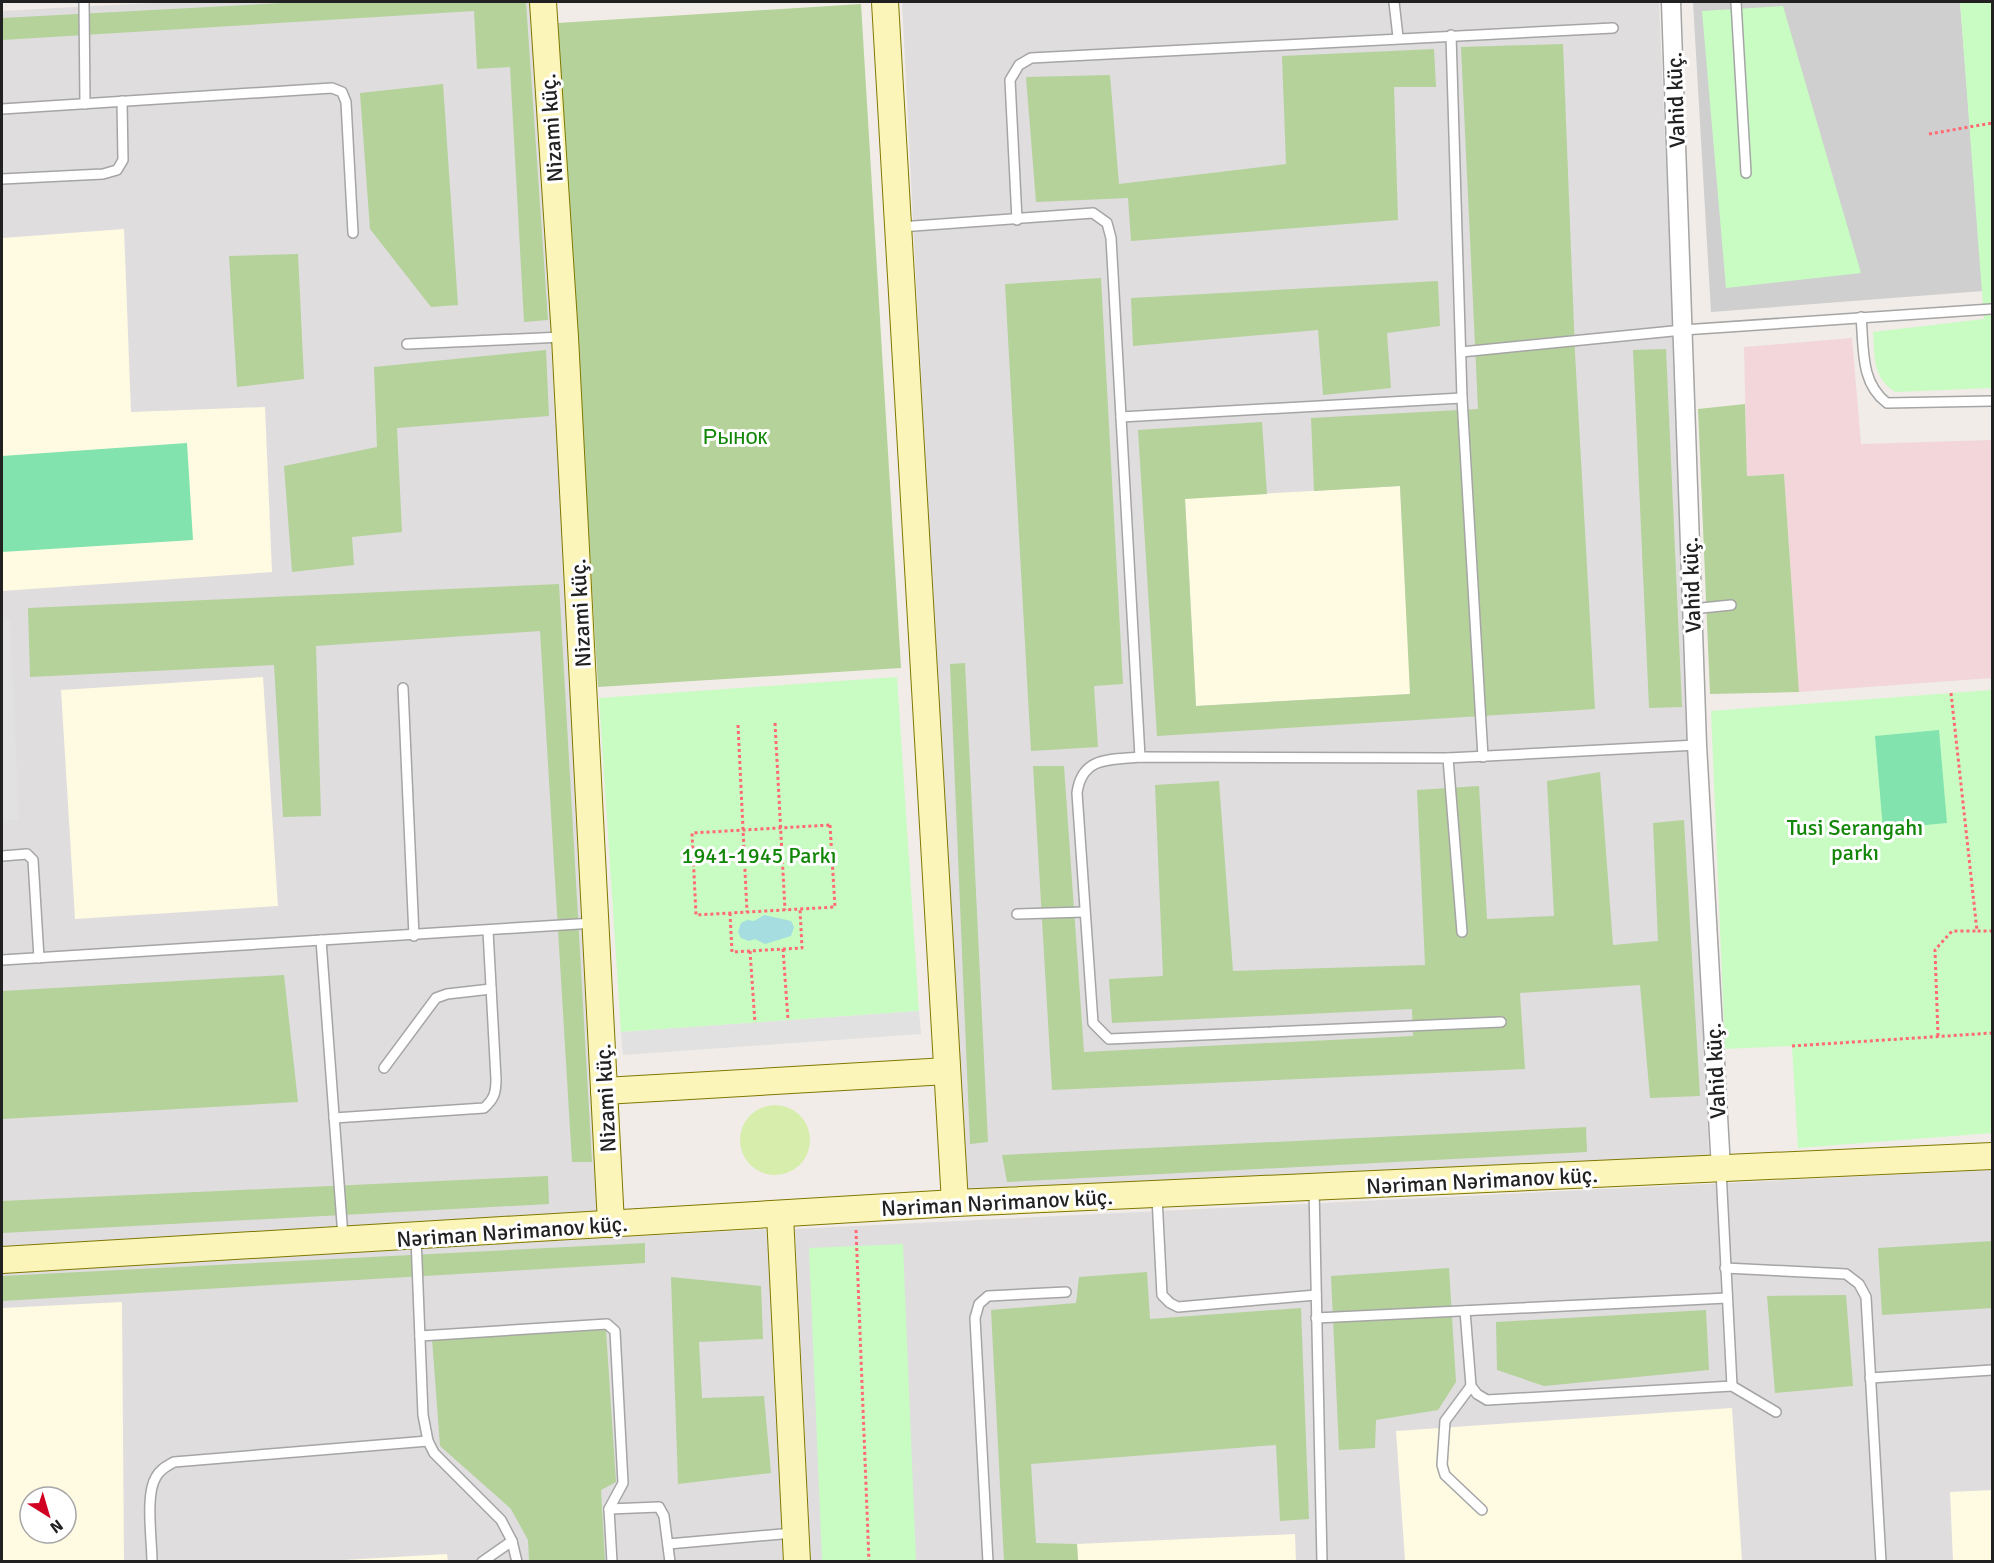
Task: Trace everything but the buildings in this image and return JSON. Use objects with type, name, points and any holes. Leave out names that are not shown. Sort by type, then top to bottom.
[{"type":"street","name":"Nizami küç.","points":[[543,2],[565,337],[611,1224]]},
{"type":"street","points":[[885,2],[900,227],[955,1203]]},
{"type":"street","name":"Vahid küç.","points":[[1671,2],[1697,745],[1721,1168]]},
{"type":"street","points":[[604,1091],[947,1071]]},
{"type":"street","name":"Nəriman Nərimanov küç.","points":[[2,1260],[955,1203],[1992,1156]]},
{"type":"street","points":[[780,1215],[797,1562]]},
{"type":"lane","points":[[84,2],[86,104]]},
{"type":"lane","points":[[1394,2],[1398,38]]},
{"type":"lane","points":[[1736,2],[1746,173]]},
{"type":"lane","points":[[1017,220],[1010,80],[1018,65],[1031,58],[1613,28]]},
{"type":"lane","points":[[1451,35],[1462,398],[1483,757]]},
{"type":"lane","points":[[2,109],[332,88],[342,92],[346,102],[353,233]]},
{"type":"lane","points":[[2,179],[103,174],[117,170],[123,160],[122,101]]},
{"type":"lane","points":[[900,227],[1094,213],[1107,223],[1112,238],[1140,758]]},
{"type":"lane","points":[[1461,352],[1683,330],[1991,309]]},
{"type":"lane","points":[[1861,317],[1867,379],[1875,394],[1887,403],[1992,400]]},
{"type":"lane","points":[[407,345],[565,337]]},
{"type":"lane","points":[[1121,417],[1462,398]]},
{"type":"lane","points":[[1692,609],[1731,605]]},
{"type":"lane","points":[[403,688],[414,936]]},
{"type":"lane","points":[[1501,1022],[1108,1039],[1093,1023],[1077,793],[1079,779],[1086,769],[1099,761],[1140,758],[1448,758],[1697,745]]},
{"type":"lane","points":[[1448,758],[1462,932]]},
{"type":"lane","points":[[2,856],[27,855],[33,860],[39,958]]},
{"type":"lane","points":[[1017,914],[1084,912]]},
{"type":"lane","points":[[2,960],[596,923]]},
{"type":"lane","points":[[334,1118],[484,1108],[495,1094],[488,931]]},
{"type":"lane","points":[[321,940],[343,1241]]},
{"type":"lane","points":[[384,1068],[436,998],[447,993],[490,989]]},
{"type":"lane","points":[[1721,1168],[1732,1386]]},
{"type":"lane","points":[[1314,1188],[1322,1562]]},
{"type":"lane","points":[[1157,1194],[1162,1294],[1170,1303],[1178,1307],[1316,1295]]},
{"type":"lane","points":[[416,1237],[423,1415],[428,1441],[445,1467],[501,1520],[512,1541],[517,1562]]},
{"type":"lane","points":[[1725,1268],[1846,1274],[1859,1284],[1866,1297],[1881,1562]]},
{"type":"lane","points":[[988,1562],[975,1318],[979,1304],[988,1296],[1066,1292]]},
{"type":"lane","points":[[1316,1318],[1727,1298]]},
{"type":"lane","points":[[1465,1311],[1472,1386],[1477,1394],[1487,1400],[1732,1386],[1776,1412]]},
{"type":"lane","points":[[420,1336],[607,1324],[615,1331],[623,1483],[609,1509],[612,1562]]},
{"type":"lane","points":[[1870,1378],[1992,1371]]},
{"type":"lane","points":[[1472,1386],[1445,1421],[1442,1465],[1445,1475],[1482,1510]]},
{"type":"lane","points":[[152,1562],[151,1491],[155,1477],[163,1468],[174,1462],[428,1441]]},
{"type":"lane","points":[[609,1509],[659,1508],[664,1516],[670,1562]]},
{"type":"lane","points":[[668,1544],[796,1533]]},
{"type":"lane","points":[[482,1562],[512,1541]]},
{"type":"path","points":[[1929,134],[1992,123]]},
{"type":"path","points":[[1951,693],[1977,931]]},
{"type":"path","points":[[775,723],[785,910]]},
{"type":"path","points":[[738,725],[747,912]]},
{"type":"path","points":[[830,825],[835,907],[696,915],[692,832],[743,830],[830,825]]},
{"type":"path","points":[[730,913],[732,952],[750,951],[802,948],[800,909]]},
{"type":"path","points":[[1938,1036],[1935,950],[1952,931],[1992,930]]},
{"type":"path","points":[[783,949],[788,1020]]},
{"type":"path","points":[[750,951],[754,1023]]},
{"type":"path","points":[[1792,1046],[1992,1033]]},
{"type":"path","points":[[855,1210],[869,1562]]},
{"type":"shaded area","points":[[171,2],[532,2],[601,1215],[2,1246],[2,11]]},
{"type":"shaded area","points":[[902,2],[1659,2],[1709,1157],[962,1193]]},
{"type":"shaded area","points":[[1693,2],[1960,2],[1983,291],[1711,312]]},
{"type":"shaded area","points":[[124,229],[131,412],[265,407],[272,572],[2,591],[2,238]]},
{"type":"shaded area","points":[[1852,338],[1861,444],[1992,440],[1992,678],[1799,692],[1784,474],[1747,476],[1744,347]]},
{"type":"shaded area","points":[[1400,486],[1411,694],[1196,706],[1185,498]]},
{"type":"shaded area","points":[[2,619],[10,619],[19,820],[2,821]]},
{"type":"shaded area","points":[[263,677],[278,906],[75,919],[61,690]]},
{"type":"shaded area","points":[[919,1011],[921,1034],[623,1055],[621,1032]]},
{"type":"shaded area","points":[[1992,1170],[1992,1561],[811,1561],[795,1229]]},
{"type":"shaded area","points":[[769,1229],[783,1561],[2,1562],[2,1271]]},
{"type":"shaded area","points":[[122,1302],[124,1561],[2,1561],[2,1308]]},
{"type":"shaded area","points":[[1732,1408],[1742,1561],[1405,1561],[1396,1431]]},
{"type":"shaded area","points":[[1992,1490],[1992,1561],[1953,1561],[1950,1492]]},
{"type":"shaded area","points":[[1295,1534],[1296,1561],[1078,1561],[1077,1544]]},
{"type":"shaded area","points":[[447,1554],[448,1561],[326,1561]]},
{"type":"green space","points":[[303,2],[526,2],[548,320],[524,322],[510,67],[477,69],[474,11],[2,40],[2,18]]},
{"type":"green space","points":[[1960,2],[1992,2],[1992,388],[1895,392],[1878,373],[1873,332],[1984,319]]},
{"type":"green space","name":"Рынок","points":[[861,4],[901,668],[598,687],[558,23]]},
{"type":"green space","points":[[1783,6],[1861,273],[1726,288],[1702,11]]},
{"type":"green space","points":[[1563,44],[1575,353],[1595,709],[1157,736],[1138,430],[1262,422],[1267,494],[1185,499],[1196,706],[1410,694],[1400,486],[1314,491],[1311,418],[1478,409],[1461,47]]},
{"type":"green space","points":[[1434,49],[1436,87],[1394,87],[1398,220],[1131,241],[1128,198],[1036,202],[1026,77],[1110,75],[1119,184],[1286,164],[1282,56]]},
{"type":"green space","points":[[443,84],[458,305],[431,307],[370,229],[360,93]]},
{"type":"green space","points":[[298,254],[304,379],[237,387],[229,256]]},
{"type":"green space","points":[[1101,278],[1123,684],[1094,686],[1098,747],[1031,751],[1005,284]]},
{"type":"green space","points":[[1438,281],[1440,326],[1387,333],[1391,388],[1323,395],[1318,330],[1133,346],[1131,298]]},
{"type":"green space","points":[[1666,349],[1682,707],[1649,708],[1633,350]]},
{"type":"green space","points":[[546,350],[549,416],[397,428],[402,532],[352,537],[354,565],[292,572],[284,466],[377,447],[374,367]]},
{"type":"green space","points":[[1745,404],[1747,476],[1784,474],[1799,692],[1710,694],[1698,409]]},
{"type":"green space","points":[[187,443],[193,540],[2,552],[2,456]]},
{"type":"green space","points":[[559,584],[592,1162],[572,1162],[540,631],[316,646],[321,816],[283,817],[274,665],[30,677],[28,608]]},
{"type":"green space","points":[[965,663],[988,1142],[970,1144],[950,664]]},
{"type":"green space","name":"1941-1945 Parkı","points":[[897,677],[919,1011],[621,1032],[599,698]]},
{"type":"green space","name":"Tusi Serangahı parkı","points":[[1992,690],[1992,1133],[1798,1148],[1792,1046],[1725,1049],[1711,711]]},
{"type":"green space","points":[[1939,730],[1947,823],[1883,829],[1875,736]]},
{"type":"green space","points":[[1033,766],[1064,766],[1084,1052],[1413,1036],[1412,1009],[1112,1023],[1109,979],[1163,976],[1155,785],[1219,781],[1233,971],[1425,965],[1417,790],[1479,786],[1487,919],[1554,916],[1547,781],[1600,772],[1613,945],[1658,941],[1653,823],[1684,820],[1700,1096],[1650,1098],[1640,985],[1520,993],[1525,1069],[1052,1090]]},
{"type":"green space","points":[[284,975],[298,1102],[2,1119],[2,991]]},
{"type":"green space","points":[[775,1105],[788,1108],[800,1115],[807,1127],[810,1140],[807,1153],[800,1165],[788,1172],[775,1175],[762,1172],[750,1165],[743,1153],[740,1140],[743,1127],[750,1115],[762,1108]]},
{"type":"green space","points":[[1586,1127],[1587,1152],[1007,1182],[1002,1155]]},
{"type":"green space","points":[[548,1176],[549,1204],[2,1233],[2,1201]]},
{"type":"green space","points":[[1992,1241],[1992,1308],[1882,1315],[1878,1248]]},
{"type":"green space","points":[[645,1243],[645,1263],[2,1301],[2,1276]]},
{"type":"green space","points":[[903,1244],[916,1561],[822,1561],[809,1248]]},
{"type":"green space","points":[[1449,1268],[1456,1382],[1438,1410],[1376,1420],[1375,1448],[1339,1450],[1331,1276]]},
{"type":"green space","points":[[1147,1272],[1150,1319],[1301,1308],[1309,1519],[1280,1521],[1276,1445],[1031,1464],[1036,1543],[1077,1544],[1078,1561],[1004,1561],[991,1310],[1076,1303],[1079,1277]]},
{"type":"green space","points":[[671,1277],[761,1286],[763,1339],[699,1342],[702,1398],[764,1396],[771,1473],[678,1484]]},
{"type":"green space","points":[[1846,1295],[1853,1386],[1775,1393],[1767,1296]]},
{"type":"green space","points":[[1706,1310],[1709,1370],[1544,1386],[1497,1370],[1496,1322]]},
{"type":"green space","points":[[606,1330],[616,1482],[601,1490],[605,1561],[529,1561],[528,1540],[511,1509],[440,1446],[432,1339]]},
{"type":"water","points":[[764,915],[791,921],[794,927],[791,936],[765,944],[755,939],[749,941],[741,938],[738,932],[741,923],[747,920],[754,921]]}]
